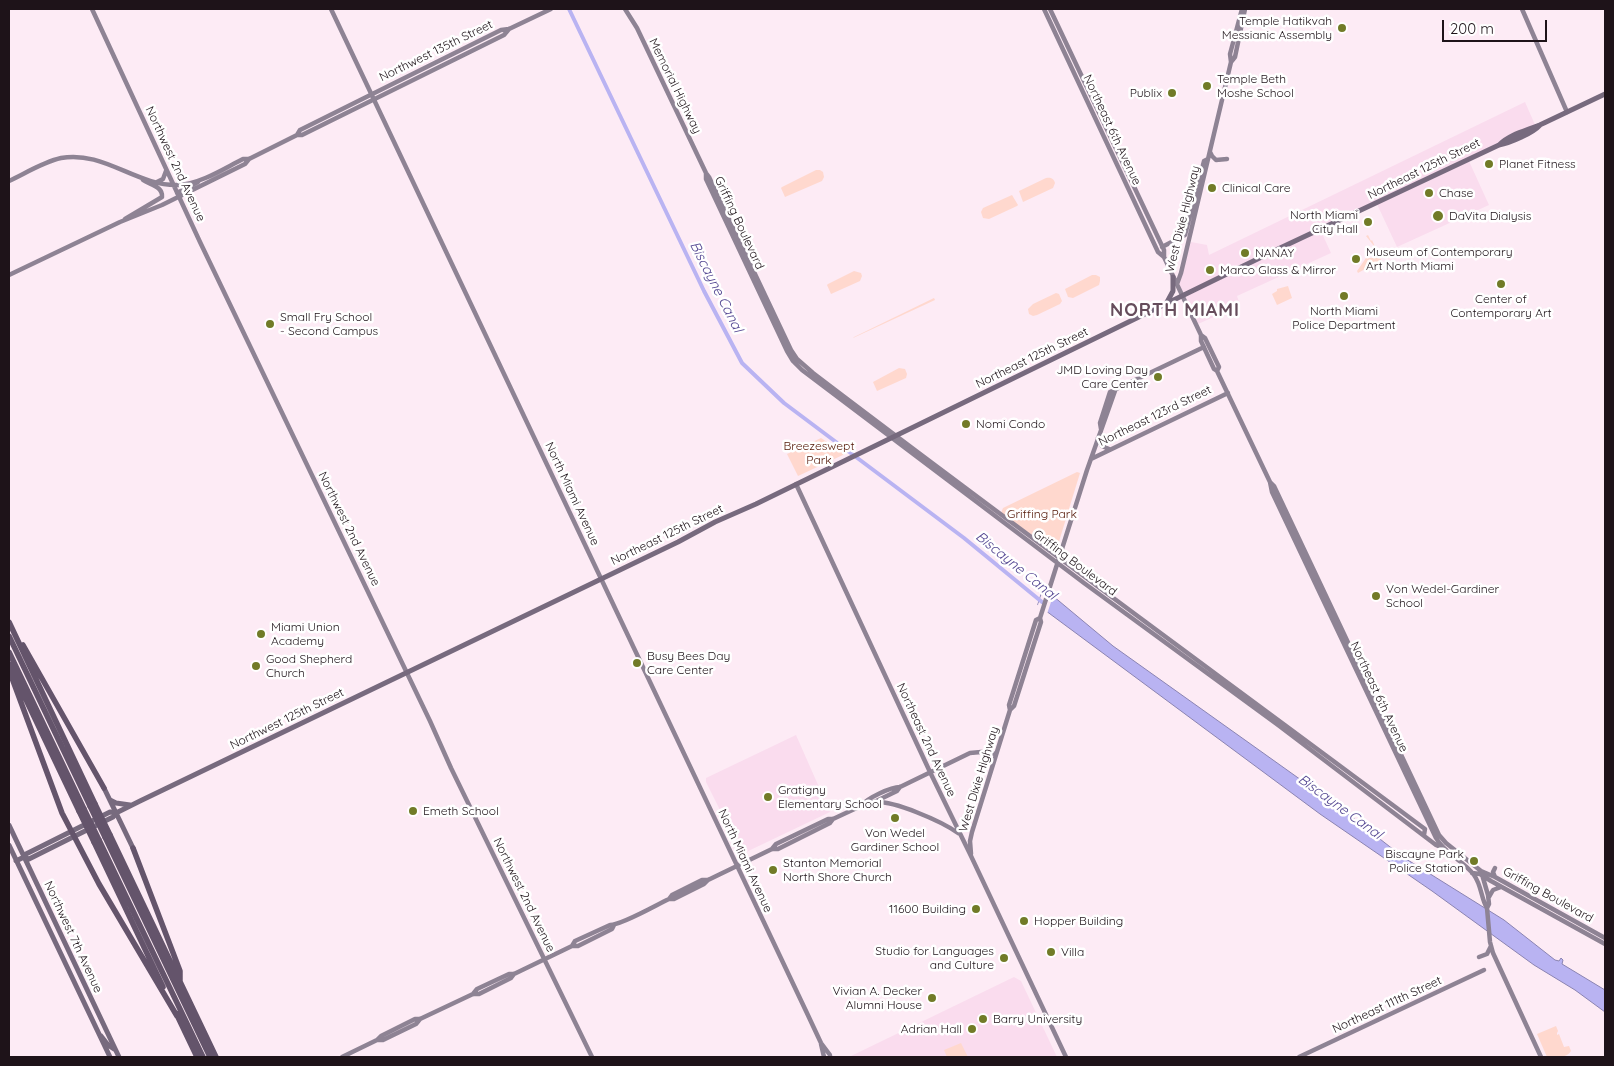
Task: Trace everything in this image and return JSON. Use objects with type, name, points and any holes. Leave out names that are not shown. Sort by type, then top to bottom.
[{"type":"highway","points":[[9,622],[87,807]]},
{"type":"highway","points":[[9,636],[203,1057]]},
{"type":"highway","points":[[18,640],[26,648],[66,724],[104,788]]},
{"type":"highway","points":[[9,652],[210,1057]]},
{"type":"highway","points":[[9,664],[87,807]]},
{"type":"highway","points":[[9,670],[62,813],[99,884],[177,1016]]},
{"type":"highway","points":[[102,839],[180,984],[216,1057]]},
{"type":"highway","points":[[102,839],[196,1057]]},
{"type":"highway","points":[[133,848],[180,971],[180,984]]},
{"type":"main road","name":"Northwest 2nd Avenue","points":[[92,9],[166,171],[592,1057]]},
{"type":"main road","name":"North Miami Avenue","points":[[331,9],[821,1043],[824,1057]]},
{"type":"main road","points":[[509,29],[551,9]]},
{"type":"main road","name":"Memorial Highway","points":[[625,9],[637,28],[706,173]]},
{"type":"main road","name":"Northeast 6th Avenue","points":[[1044,9],[1158,252],[1164,257]]},
{"type":"main road","name":"Northeast 6th Avenue","points":[[1050,9],[1140,200],[1162,248],[1164,257],[1201,335],[1205,338],[1219,366],[1217,371]]},
{"type":"main road","name":"West Dixie Highway","points":[[1177,284],[1205,176],[1231,62],[1234,57],[1244,9]]},
{"type":"main road","points":[[1522,9],[1567,112]]},
{"type":"main road","name":"Northwest 135th Street","points":[[297,135],[300,130],[372,94],[501,30],[509,29]]},
{"type":"main road","name":"Northwest 135th Street","points":[[139,177],[155,182],[173,184],[185,184],[202,179],[243,159],[325,124],[504,35],[509,29]]},
{"type":"main road","points":[[1084,92],[1096,105]]},
{"type":"main road","name":"Northeast 125th Street","points":[[601,578],[1274,252],[1499,145],[1536,130],[1540,125],[1605,94]]},
{"type":"main road","points":[[1089,103],[1100,114]]},
{"type":"main road","points":[[325,124],[325,120],[338,114],[342,109]]},
{"type":"main road","points":[[1210,151],[1215,159],[1227,159]]},
{"type":"main road","points":[[9,181],[52,161],[74,157],[98,160],[139,177],[160,189],[162,197],[120,222]]},
{"type":"main road","name":"Northwest 135th Street","points":[[9,275],[245,164],[249,158]]},
{"type":"main road","name":"West Dixie Highway","points":[[1162,248],[1185,236],[1204,162],[1208,159]]},
{"type":"main road","points":[[155,182],[163,179],[166,171]]},
{"type":"main road","name":"Griffing Boulevard","points":[[706,173],[706,179],[775,320],[790,355],[802,370],[1058,560],[1084,583],[1443,848]]},
{"type":"main road","points":[[178,195],[202,179]]},
{"type":"main road","points":[[1131,192],[1140,200]]},
{"type":"main road","points":[[1166,305],[1173,291],[1173,276]]},
{"type":"main road","name":"Northeast 6th Avenue","points":[[1201,335],[1201,341],[1228,393],[1270,482],[1272,492],[1436,838],[1443,848],[1472,873],[1479,884],[1487,908]]},
{"type":"main road","points":[[1116,388],[1204,347]]},
{"type":"main road","name":"West Dixie Highway","points":[[1101,428],[1100,423],[1110,392],[1116,388]]},
{"type":"main road","name":"West Dixie Highway","points":[[971,856],[970,841],[996,754],[1010,710],[1017,698],[1058,560],[1116,388]]},
{"type":"main road","name":"Northeast 123rd Street","points":[[1091,459],[1228,393]]},
{"type":"main road","points":[[1098,438],[1103,447],[1109,449]]},
{"type":"main road","name":"Northeast 6th Avenue","points":[[1270,482],[1274,486],[1441,838]]},
{"type":"main road","name":"Northeast 2nd Avenue","points":[[796,484],[930,772],[1066,1057]]},
{"type":"main road","name":"Northwest 125th Street","points":[[16,861],[26,854],[73,833],[110,812],[116,813],[601,578]]},
{"type":"main road","points":[[342,1057],[377,1040],[383,1040],[400,1032],[416,1024],[420,1019],[474,994],[477,989],[485,985],[508,974],[514,974],[572,946],[575,941],[669,899],[674,899],[772,849],[776,844],[784,840],[828,819],[833,819],[861,806],[866,806],[972,752],[996,754]]},
{"type":"main road","points":[[861,806],[864,802],[875,796],[895,787],[900,787]]},
{"type":"main road","points":[[104,788],[133,848]]},
{"type":"main road","points":[[109,799],[116,803],[131,805]]},
{"type":"main road","points":[[873,802],[892,804],[945,824],[960,834]]},
{"type":"main road","name":"Northwest 7th Avenue","points":[[9,826],[119,1057]]},
{"type":"main road","points":[[957,828],[965,834],[972,833]]},
{"type":"main road","name":"Griffing Boulevard","points":[[1441,838],[1482,874],[1502,887],[1604,937]]},
{"type":"main road","name":"Northwest 7th Avenue","points":[[9,845],[108,1055]]},
{"type":"main road","points":[[1495,868],[1493,873],[1495,877]]},
{"type":"main road","name":"Griffing Boulevard","points":[[1472,873],[1495,877],[1605,944]]},
{"type":"main road","points":[[1479,884],[1482,874]]},
{"type":"main road","name":"Northeast 6th Avenue","points":[[1482,874],[1488,899],[1487,908],[1491,946],[1541,1057]]},
{"type":"main road","points":[[1488,899],[1493,890],[1502,887]]},
{"type":"main road","points":[[39,909],[47,914],[52,925],[59,932]]},
{"type":"main road","points":[[1596,939],[1604,937]]},
{"type":"main road","points":[[1479,957],[1487,954],[1491,946]]},
{"type":"main road","points":[[62,957],[69,954]]},
{"type":"main road","name":"Northeast 111th Street","points":[[1299,1057],[1484,970]]},
{"type":"main road","points":[[98,1032],[108,1045],[115,1049]]},
{"type":"main road","name":"North Miami Avenue","points":[[821,1043],[832,1056]]},
{"type":"main road","points":[[108,1055],[114,1057]]},
{"type":"main road","points":[[824,1057],[832,1056]]},
{"type":"shaded area","points":[[1525,102],[1536,127],[1468,159],[1489,205],[1397,247],[1376,202],[1320,229],[1331,253],[1237,296],[1240,305],[1198,324],[1178,283],[1191,242],[1207,245],[1209,255]]},
{"type":"shaded area","points":[[1044,586],[1053,596],[1113,646],[1339,807],[1403,857],[1504,920],[1555,960],[1559,961],[1561,958],[1563,960],[1562,964],[1605,990],[1605,1012],[1575,990],[1534,965],[1432,891],[1320,814],[1038,605]]},
{"type":"shaded area","name":"Gratigny Elementary School","points":[[796,735],[830,812],[744,853],[741,852],[706,782],[706,778]]},
{"type":"shaded area","name":"Barry University","points":[[1014,977],[1021,981],[1057,1057],[849,1057]]},
{"type":"green space","points":[[816,170],[823,172],[824,177],[822,181],[785,197],[782,187]]},
{"type":"green space","points":[[1046,178],[1054,180],[1053,188],[1023,202],[1019,191]]},
{"type":"green space","points":[[1012,195],[1017,206],[989,219],[983,218],[981,212],[983,208]]},
{"type":"green space","points":[[1368,235],[1372,240],[1381,260],[1358,273],[1357,271],[1366,258],[1376,258],[1374,246],[1366,236]]},
{"type":"green space","points":[[854,271],[861,273],[860,281],[831,294],[828,284]]},
{"type":"green space","points":[[1092,275],[1100,277],[1099,285],[1073,298],[1068,297],[1065,289]]},
{"type":"green space","points":[[1288,286],[1292,298],[1277,305],[1272,294],[1277,289]]},
{"type":"green space","points":[[1056,293],[1059,294],[1062,301],[1060,304],[1037,315],[1029,314],[1028,309],[1033,304]]},
{"type":"green space","points":[[934,298],[935,300],[853,338],[854,337]]},
{"type":"green space","points":[[899,368],[905,369],[906,378],[877,391],[873,382]]},
{"type":"green space","name":"Breezeswept Park","points":[[821,438],[845,454],[798,476],[787,454]]},
{"type":"green space","name":"Griffing Park","points":[[1077,472],[1080,473],[1057,548],[1053,550],[1001,513],[1003,508]]},
{"type":"green space","points":[[1556,1026],[1557,1035],[1559,1034],[1564,1047],[1569,1046],[1571,1051],[1564,1056],[1547,1057],[1537,1034]]},
{"type":"green space","points":[[961,1043],[968,1057],[947,1057],[944,1050]]},
{"type":"pier","points":[[1045,584],[1054,593],[1047,614],[1037,608]]},
{"type":"waterway","name":"Biscayne Canal","points":[[569,9],[704,291],[742,363],[784,403],[964,538],[1042,602]]},
{"type":"place","name":"Temple Hatikvah Messianic Assembly","points":[[1342,28]]},
{"type":"place","name":"Temple Beth Moshe School","points":[[1207,86]]},
{"type":"place","name":"Publix","points":[[1172,93]]},
{"type":"place","name":"Planet Fitness","points":[[1489,164]]},
{"type":"place","name":"Clinical Care","points":[[1212,188]]},
{"type":"place","name":"Chase","points":[[1429,193]]},
{"type":"place","name":"DaVita Dialysis","points":[[1438,216]]},
{"type":"place","name":"North Miami City Hall","points":[[1368,222]]},
{"type":"place","name":"NANAY","points":[[1245,253]]},
{"type":"place","name":"Museum of Contemporary Art North Miami","points":[[1356,259]]},
{"type":"place","name":"Marco Glass & Mirror","points":[[1210,270]]},
{"type":"place","name":"Center of Contemporary Art","points":[[1501,284]]},
{"type":"place","name":"North Miami Police Department","points":[[1344,296]]},
{"type":"place","name":"Small Fry School - Second Campus","points":[[270,324]]},
{"type":"place","name":"JMD Loving Day Care Center","points":[[1158,377]]},
{"type":"place","name":"Nomi Condo","points":[[966,424]]},
{"type":"place","name":"Von Wedel-Gardiner School","points":[[1376,596]]},
{"type":"place","name":"Miami Union Academy","points":[[261,634]]},
{"type":"place","name":"Busy Bees Day Care Center","points":[[637,663]]},
{"type":"place","name":"Good Shepherd Church","points":[[256,666]]},
{"type":"place","name":"Gratigny Elementary School","points":[[768,797]]},
{"type":"place","name":"Emeth School","points":[[413,811]]},
{"type":"place","name":"Von Wedel Gardiner School","points":[[895,818]]},
{"type":"place","name":"Biscayne Park Police Station","points":[[1474,861]]},
{"type":"place","name":"Stanton Memorial North Shore Church","points":[[773,870]]},
{"type":"place","name":"11600 Building","points":[[976,909]]},
{"type":"place","name":"Hopper Building","points":[[1024,921]]},
{"type":"place","name":"Villa","points":[[1051,952]]},
{"type":"place","name":"Studio for Languages and Culture","points":[[1004,958]]},
{"type":"place","name":"Vivian A. Decker Alumni House","points":[[932,998]]},
{"type":"place","name":"Barry University","points":[[983,1019]]},
{"type":"place","name":"Adrian Hall","points":[[972,1029]]},
{"type":"district","name":"NORTH MIAMI","points":[[1175,311]]}]
